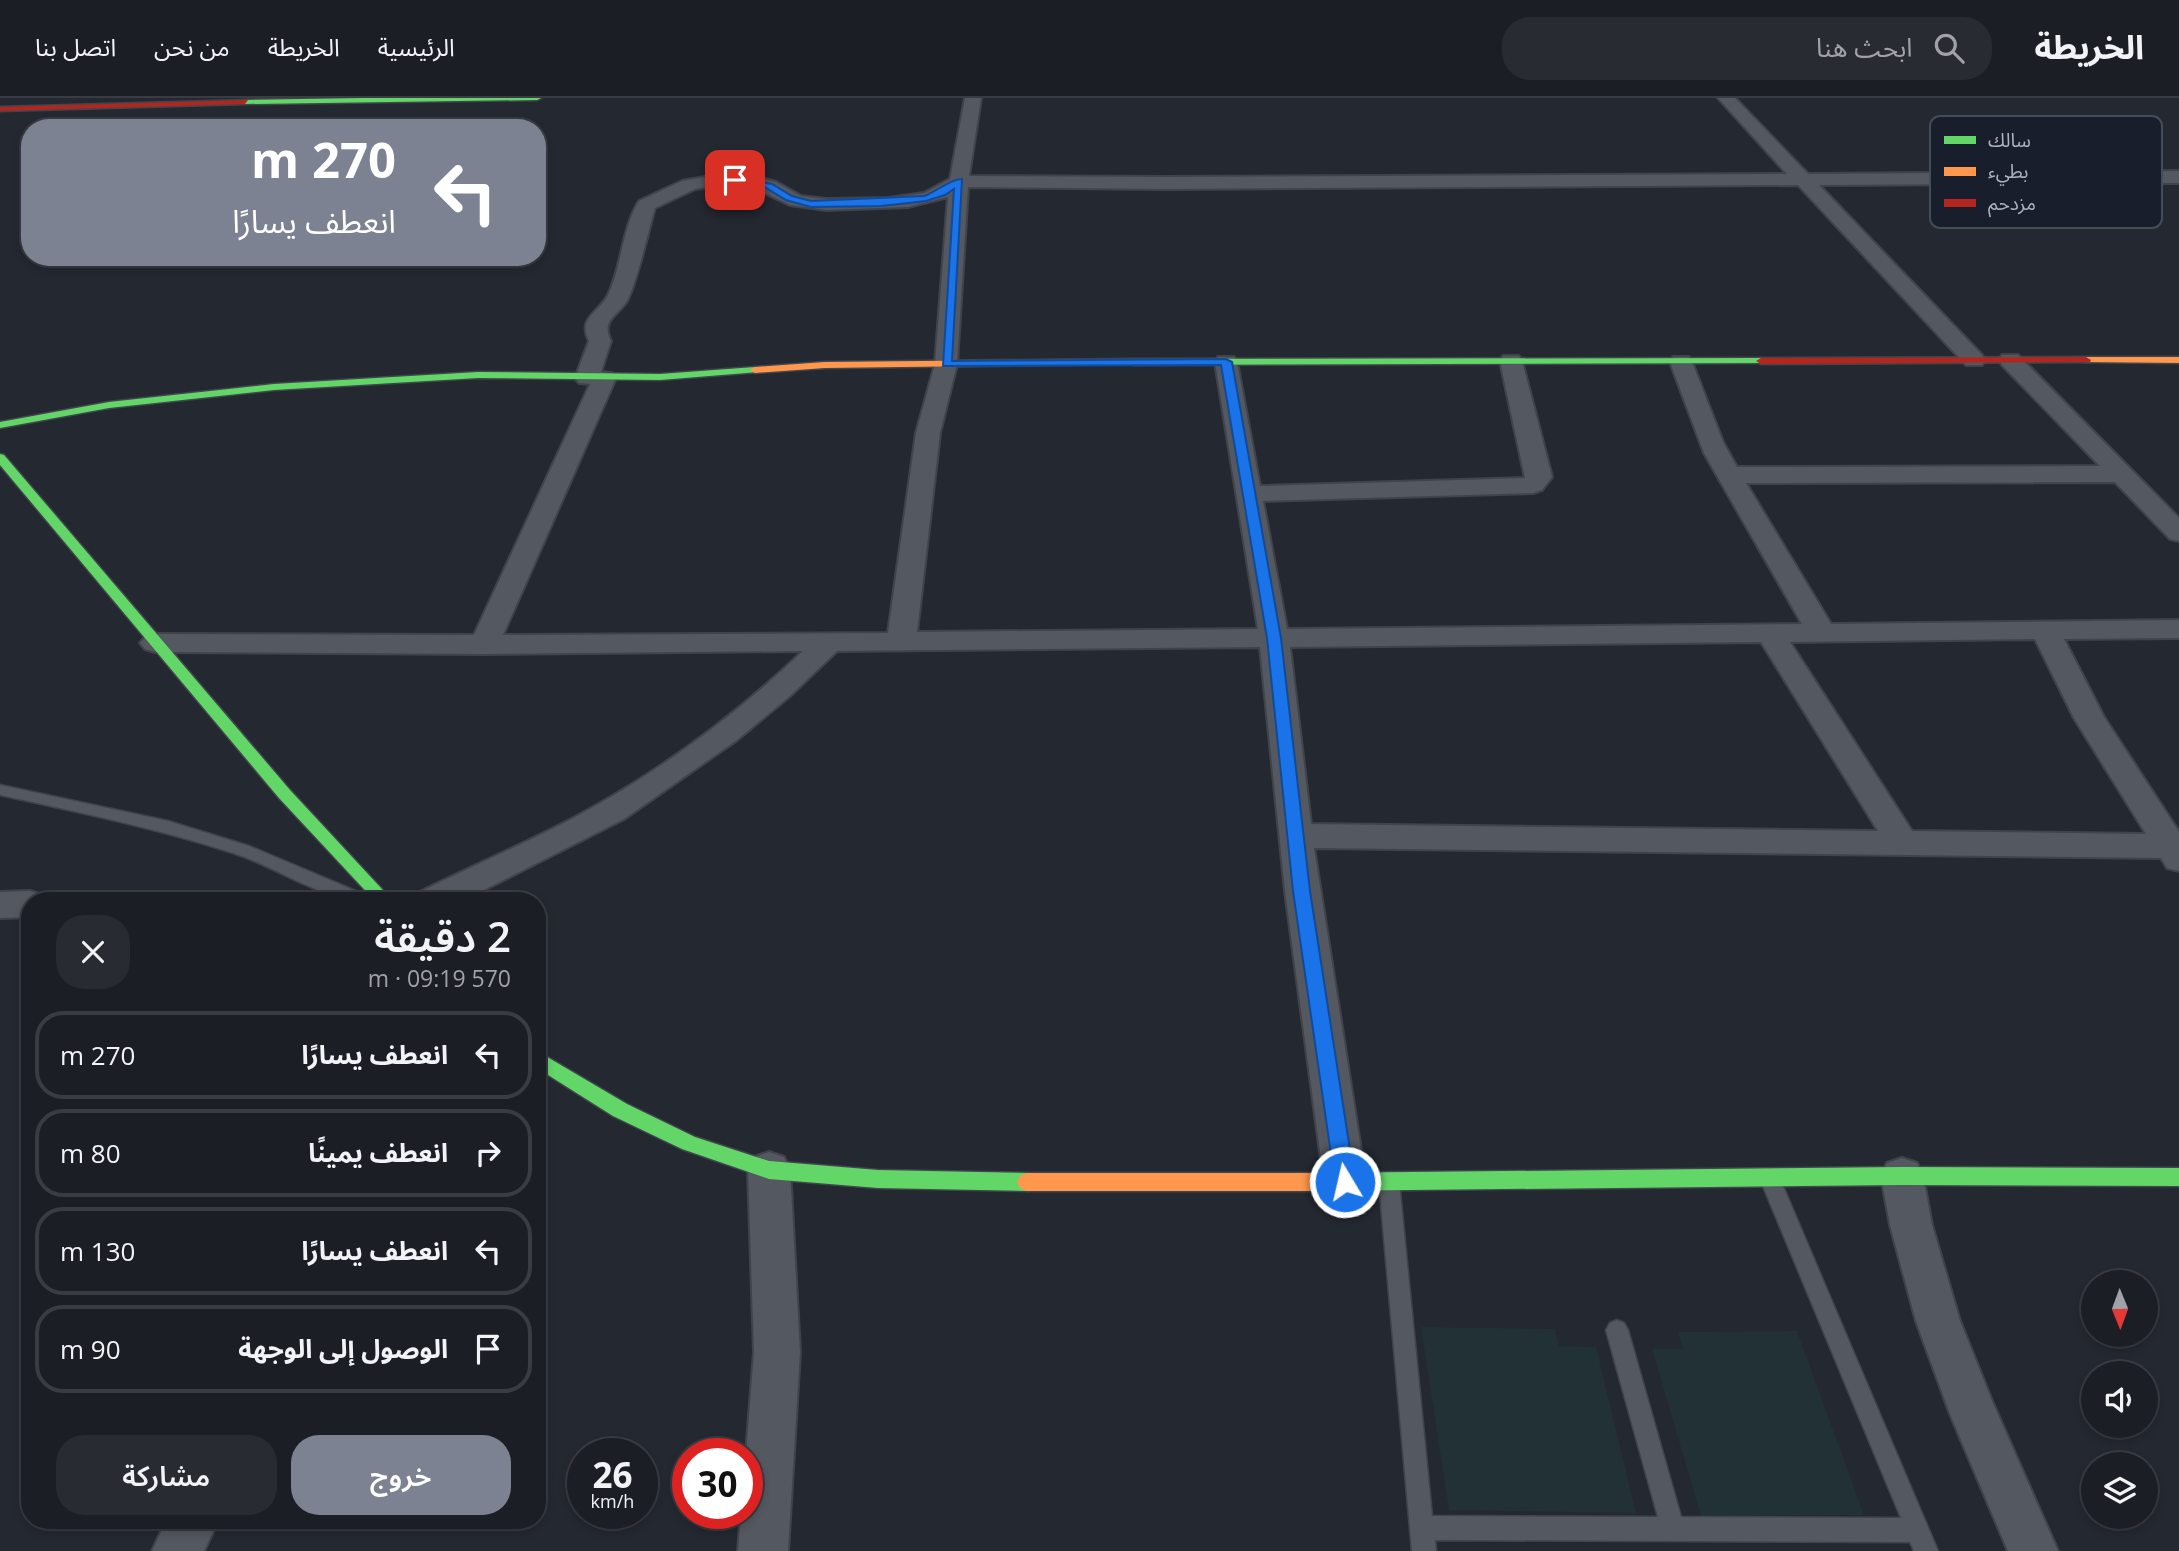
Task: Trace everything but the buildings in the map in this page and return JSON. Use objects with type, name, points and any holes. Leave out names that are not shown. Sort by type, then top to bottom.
[{"type":"street","points":[[0,109],[159,103],[537,98]]},
{"type":"street","points":[[901,641],[928,433],[946,364],[959,181],[973,98]]},
{"type":"street","points":[[1727,98],[1974,360]]},
{"type":"street","points":[[484,645],[596,378],[600,341],[596,333],[597,320],[617,299],[631,244],[646,205],[657,197],[694,184],[735,180],[769,186],[789,198],[811,204],[881,203],[936,196],[959,181],[1167,183],[1930,178]]},
{"type":"street","points":[[2010,360],[2179,533]]},
{"type":"street","points":[[0,425],[109,405],[333,382],[478,375],[596,378],[716,374],[825,365],[2179,360]]},
{"type":"street","points":[[1250,494],[1533,485],[1539,477],[1511,361]]},
{"type":"street","points":[[1226,362],[1274,638],[1295,836],[1345,1182]]},
{"type":"street","points":[[1681,362],[1716,453],[1821,631]]},
{"type":"street","points":[[0,458],[46,508],[155,643],[347,864],[376,892]]},
{"type":"street","points":[[1731,475],[2121,474]]},
{"type":"street","points":[[2144,497],[2179,497]]},
{"type":"street","points":[[155,643],[484,645],[2179,629]]},
{"type":"street","points":[[2045,630],[2089,718],[2176,850]]},
{"type":"street","points":[[1770,633],[1902,842]]},
{"type":"street","points":[[450,892],[610,812],[671,773],[789,682],[830,642]]},
{"type":"street","points":[[1295,836],[1902,842],[2176,850]]},
{"type":"street","points":[[0,905],[21,904]]},
{"type":"street","points":[[546,1064],[620,1110],[689,1143],[769,1170],[878,1179],[988,1182],[1389,1182],[1902,1176],[2179,1177]]},
{"type":"street","points":[[763,1551],[777,1352],[769,1170]]},
{"type":"street","points":[[1902,1176],[1909,1223],[1924,1280],[1973,1410],[2033,1551]]},
{"type":"street","points":[[177,1551],[188,1529]]},
{"type":"lane","points":[[0,790],[162,825],[243,850],[343,892]]},
{"type":"lane","points":[[1389,1182],[1423,1539],[1673,1529],[1922,1541],[1770,1179]]},
{"type":"lane","points":[[1617,1330],[1673,1529]]},
{"type":"shaded area","points":[[1421,1327],[1555,1329],[1559,1346],[1596,1347],[1636,1513],[1449,1510]]},
{"type":"shaded area","points":[[1797,1331],[1864,1515],[1701,1516],[1652,1349],[1683,1349],[1678,1332]]},
{"type":"traffic: fast","points":[[245,102],[537,98]]},
{"type":"traffic: fast","points":[[1133,362],[1761,361]]},
{"type":"traffic: fast","points":[[0,425],[109,405],[274,387],[478,375],[660,377],[755,370]]},
{"type":"traffic: fast","points":[[0,458],[49,513],[236,739],[376,892]]},
{"type":"traffic: fast","points":[[546,1064],[620,1110],[689,1143],[769,1170],[878,1179],[1027,1182]]},
{"type":"traffic: fast","points":[[1318,1182],[1902,1176],[2179,1177]]},
{"type":"traffic: slow","points":[[2086,360],[2179,360]]},
{"type":"traffic: slow","points":[[755,370],[825,365],[1133,362]]},
{"type":"traffic: slow","points":[[1027,1182],[1318,1182]]},
{"type":"traffic: jam","points":[[0,109],[245,102]]},
{"type":"traffic: jam","points":[[1761,361],[2086,360]]},
{"type":"route","points":[[735,180],[769,186],[798,202],[811,204],[926,199],[936,196],[959,181],[946,364],[1226,362],[1274,638],[1302,891],[1345,1182]]}]
